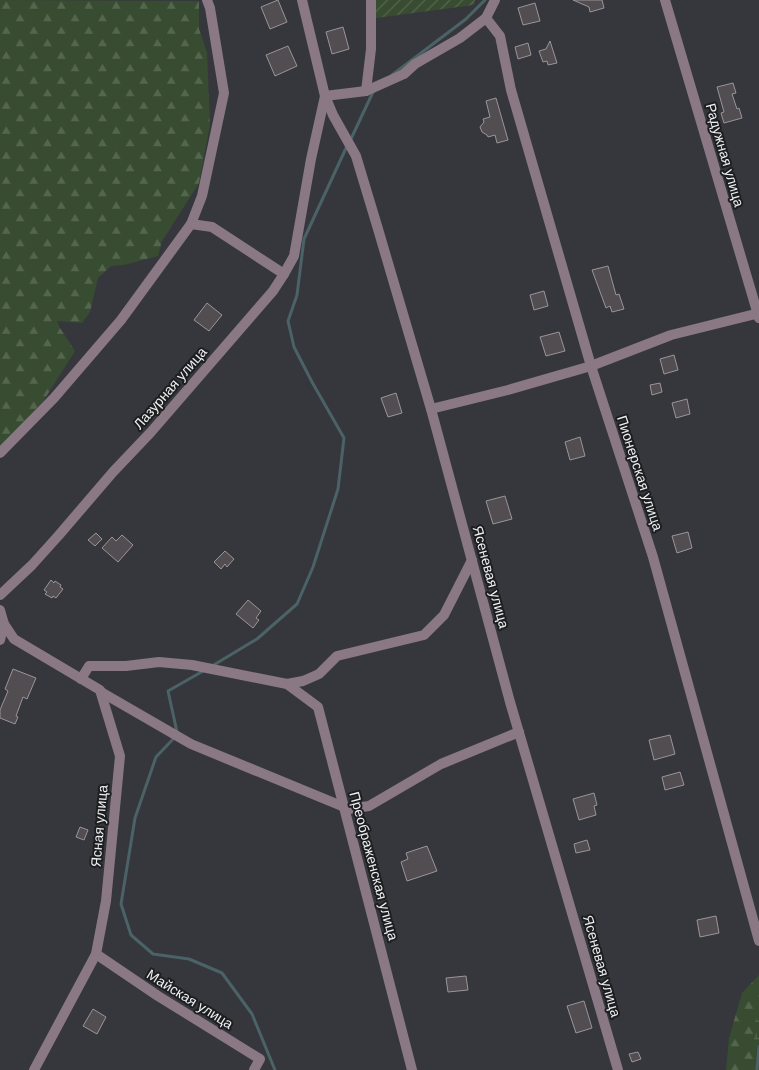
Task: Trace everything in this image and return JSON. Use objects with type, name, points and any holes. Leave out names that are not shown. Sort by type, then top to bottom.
[{"type":"street","name":"Ясеневая улица","points":[[302,0],[326,96],[333,115],[356,156],[431,409],[519,732],[618,1070]]},
{"type":"street","points":[[366,91],[371,49],[371,0]]},
{"type":"street","points":[[326,96],[366,91],[404,74],[415,64],[460,38],[486,18],[495,0]]},
{"type":"street","name":"Радужная улица","points":[[665,0],[759,315]]},
{"type":"street","points":[[0,453],[54,398],[121,320],[191,224],[202,196],[224,93],[208,4]]},
{"type":"street","name":"Пионерская улица","points":[[486,18],[500,36],[511,90],[591,366],[653,557],[759,941]]},
{"type":"street","name":"Лазурная улица","points":[[0,595],[32,565],[113,472],[151,432],[273,291],[294,256],[326,96]]},
{"type":"street","points":[[191,224],[212,227],[284,274]]},
{"type":"street","points":[[431,409],[508,390],[591,366],[671,335],[759,315]]},
{"type":"street","points":[[81,679],[89,666],[126,666],[159,662],[192,664],[287,684],[303,681],[319,674],[337,656],[424,635],[444,615],[472,560]]},
{"type":"street","points":[[0,610],[4,624],[14,639],[191,744],[349,809],[369,806],[441,764],[519,732]]},
{"type":"street","points":[[0,640],[4,624]]},
{"type":"street","name":"Преображенская улица","points":[[287,684],[318,707],[412,1070]]},
{"type":"street","name":"Ясная улица","points":[[34,1070],[96,954],[106,901],[120,756],[101,692]]},
{"type":"street","name":"Майская улица","points":[[96,954],[158,996],[260,1059],[254,1070]]},
{"type":"green space","points":[[0,0],[199,1],[199,29],[207,52],[210,125],[199,183],[162,241],[158,256],[124,265],[111,266],[98,278],[90,312],[82,323],[57,321],[75,351],[44,400],[0,448]]},
{"type":"green space","points":[[374,0],[475,0],[474,5],[376,18]]},
{"type":"green space","points":[[759,975],[759,1070],[726,1070],[729,1038],[742,993]]},
{"type":"green space","points":[[759,1015],[759,1045],[753,1050],[755,1022]]},
{"type":"building","points":[[278,0],[287,22],[270,29],[261,7]]},
{"type":"building","points":[[573,0],[602,0],[604,8],[590,12],[589,7]]},
{"type":"building","points":[[535,3],[540,21],[523,25],[518,8]]},
{"type":"building","points":[[343,27],[349,49],[332,54],[326,32]]},
{"type":"building","points":[[550,41],[557,63],[548,65],[547,61],[543,62],[539,51],[546,49]]},
{"type":"building","points":[[528,43],[531,55],[518,59],[515,47]]},
{"type":"building","points":[[288,46],[297,66],[275,76],[266,55]]},
{"type":"building","points":[[733,83],[736,93],[732,94],[742,118],[724,123],[721,113],[724,112],[717,87]]},
{"type":"building","points":[[496,98],[508,140],[497,143],[495,135],[488,137],[482,132],[480,127],[484,122],[483,119],[490,117],[486,101]]},
{"type":"building","points":[[608,266],[616,295],[619,294],[624,309],[612,312],[610,306],[606,308],[592,270]]},
{"type":"building","points":[[544,291],[548,306],[534,310],[530,295]]},
{"type":"building","points":[[207,303],[222,315],[209,331],[194,320]]},
{"type":"building","points":[[559,332],[565,351],[546,356],[540,337]]},
{"type":"building","points":[[674,355],[678,370],[664,374],[660,359]]},
{"type":"building","points":[[660,383],[662,392],[652,395],[650,385]]},
{"type":"building","points":[[396,393],[402,413],[388,417],[381,398]]},
{"type":"building","points":[[687,399],[690,414],[676,418],[672,403]]},
{"type":"building","points":[[580,437],[585,456],[570,460],[565,442]]},
{"type":"building","points":[[505,496],[512,519],[493,524],[486,501]]},
{"type":"building","points":[[688,532],[692,548],[677,553],[672,536]]},
{"type":"building","points":[[96,533],[102,539],[95,546],[88,540]]},
{"type":"building","points":[[122,535],[133,545],[118,562],[102,548],[112,537],[116,541]]},
{"type":"building","points":[[225,551],[234,559],[227,567],[225,564],[221,569],[214,562]]},
{"type":"building","points":[[51,580],[61,585],[60,587],[63,589],[56,598],[45,594],[47,592],[44,590]]},
{"type":"building","points":[[248,600],[261,611],[256,618],[259,620],[253,628],[236,614]]},
{"type":"building","points":[[13,669],[36,678],[27,699],[23,697],[15,724],[0,718],[0,710],[8,691],[5,689]]},
{"type":"building","points":[[670,735],[675,754],[654,760],[649,740]]},
{"type":"building","points":[[680,772],[684,785],[665,790],[662,777]]},
{"type":"building","points":[[594,793],[597,805],[594,806],[596,815],[579,820],[573,799]]},
{"type":"building","points":[[80,827],[88,830],[84,840],[76,837]]},
{"type":"building","points":[[587,840],[590,850],[576,853],[574,844]]},
{"type":"building","points":[[427,846],[437,871],[407,881],[401,862],[408,859],[406,853]]},
{"type":"building","points":[[716,916],[719,933],[700,937],[697,920]]},
{"type":"building","points":[[466,976],[468,990],[448,992],[446,978]]},
{"type":"building","points":[[584,1001],[592,1028],[576,1033],[567,1006]]},
{"type":"building","points":[[93,1009],[106,1017],[97,1034],[83,1026]]},
{"type":"building","points":[[638,1052],[641,1059],[632,1062],[629,1054]]},
{"type":"waterway","points":[[392,75],[466,19],[485,0]]},
{"type":"waterway","points":[[350,141],[373,92]]},
{"type":"waterway","points":[[212,666],[257,639],[297,604],[313,567],[338,489],[344,438],[294,347],[288,321],[297,295],[304,239],[347,146]]},
{"type":"waterway","points":[[177,732],[168,691],[205,670]]},
{"type":"waterway","points":[[175,737],[156,757],[135,818],[121,904],[131,935],[153,954],[189,959],[222,973],[252,1014],[275,1070]]},
{"type":"waterway","points":[[757,1070],[759,1047]]}]
